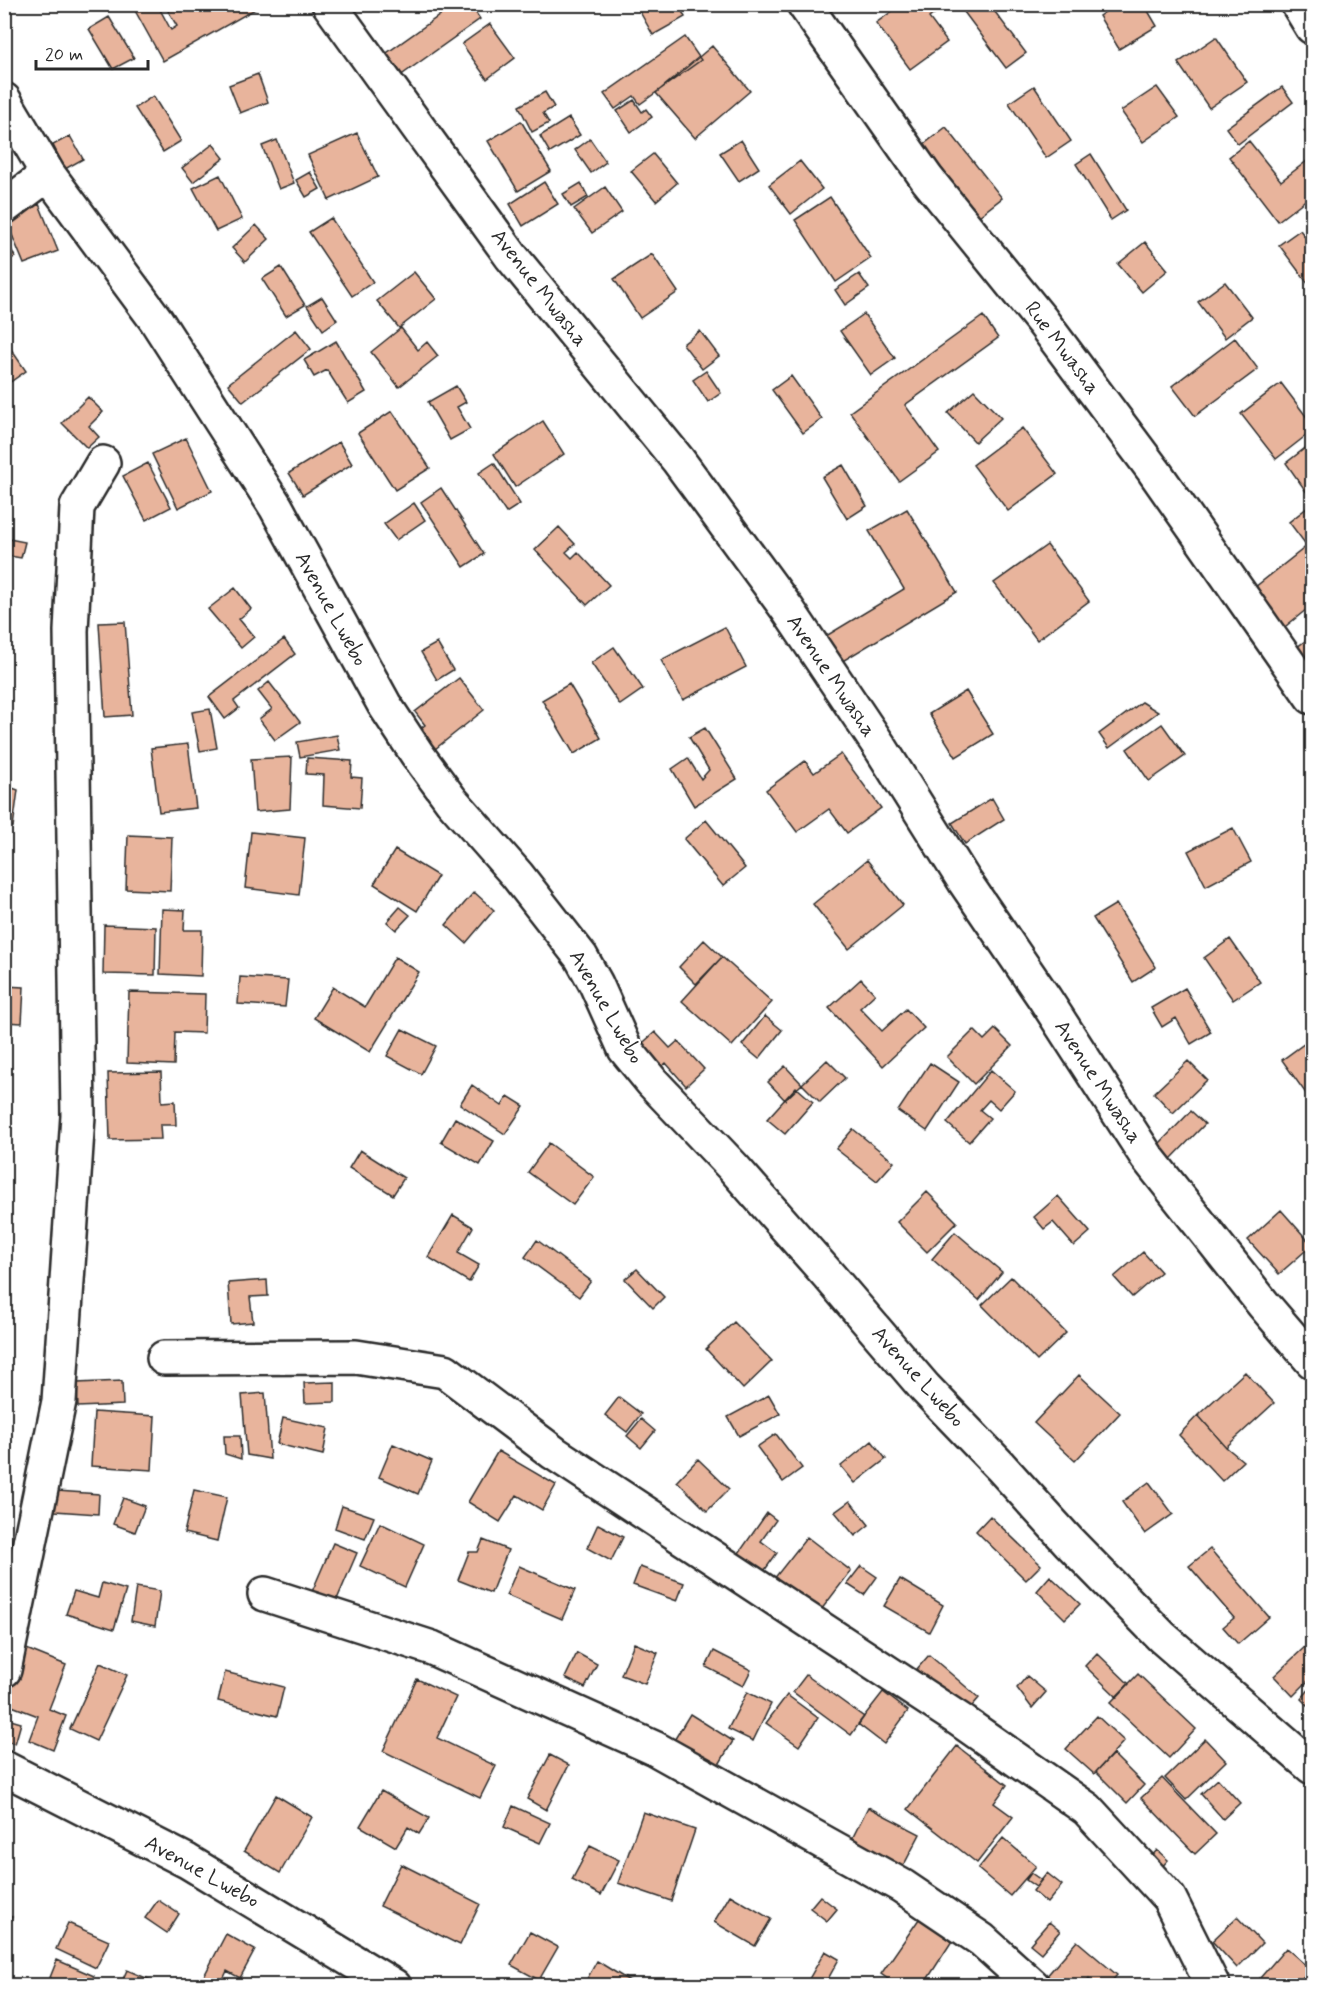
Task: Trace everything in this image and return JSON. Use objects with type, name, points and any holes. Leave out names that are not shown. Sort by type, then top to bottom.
[{"type":"street","name":"Avenue Mwasha","points":[[329,4],[511,256],[678,460],[788,610],[1147,1157],[1264,1305],[1312,1361]]},
{"type":"street","name":"Rue Mwasha","points":[[804,4],[927,179],[1042,321],[1154,471],[1312,697]]},
{"type":"street","points":[[1298,4],[1312,27]]},
{"type":"street","name":"Avenue Lwebo","points":[[4,100],[48,174],[156,320],[276,507],[384,704],[410,744],[451,800],[517,875],[581,957],[626,1049],[652,1082],[740,1175],[925,1388],[1070,1542],[1162,1637],[1312,1767]]},
{"type":"street","points":[[4,207],[48,174]]},
{"type":"street","points":[[4,1670],[59,1401],[78,1116],[70,631],[77,507],[103,463]]},
{"type":"street","points":[[164,1358],[356,1357],[445,1371],[554,1453],[960,1720],[1087,1809],[1169,1898],[1213,1986]]},
{"type":"street","points":[[265,1594],[432,1648],[654,1748],[902,1886],[982,1940],[1033,1986]]},
{"type":"street","name":"Avenue Lwebo","points":[[4,1768],[188,1861],[394,1986]]},
{"type":"building","points":[[137,4],[157,4],[171,30],[177,26],[164,4],[204,4],[207,9],[215,4],[264,4],[163,61],[133,7]]},
{"type":"building","points":[[437,4],[470,4],[480,19],[400,76],[384,55],[443,13]]},
{"type":"building","points":[[637,4],[678,4],[685,17],[653,35]]},
{"type":"building","points":[[902,4],[947,4],[929,18],[947,42],[910,69],[876,23]]},
{"type":"building","points":[[958,4],[989,4],[1026,53],[1006,68]]},
{"type":"building","points":[[1117,4],[1144,4],[1157,26],[1119,49],[1099,16]]},
{"type":"building","points":[[109,17],[134,58],[113,69],[89,29]]},
{"type":"building","points":[[490,24],[515,58],[487,79],[462,44]]},
{"type":"building","points":[[685,37],[701,60],[640,104],[634,96],[615,109],[604,94]]},
{"type":"building","points":[[1216,37],[1247,82],[1209,108],[1178,63]]},
{"type":"building","points":[[712,46],[750,91],[695,138],[656,93]]},
{"type":"building","points":[[258,74],[268,102],[240,113],[229,85]]},
{"type":"building","points":[[1034,86],[1071,141],[1046,158],[1009,103]]},
{"type":"building","points":[[1157,87],[1179,117],[1143,142],[1121,111]]},
{"type":"building","points":[[1282,87],[1293,102],[1238,144],[1226,128]]},
{"type":"building","points":[[545,92],[554,107],[543,113],[549,123],[532,132],[519,106]]},
{"type":"building","points":[[153,96],[181,141],[163,152],[135,108]]},
{"type":"building","points":[[634,100],[642,112],[646,109],[652,117],[631,132],[617,111]]},
{"type":"building","points":[[569,118],[580,135],[550,153],[540,136]]},
{"type":"building","points":[[521,121],[551,171],[518,191],[488,141]]},
{"type":"building","points":[[1312,125],[1312,142],[1304,131]]},
{"type":"building","points":[[946,127],[1002,198],[979,216],[923,145]]},
{"type":"building","points":[[357,133],[378,177],[329,200],[308,155]]},
{"type":"building","points":[[70,136],[83,159],[65,169],[53,145]]},
{"type":"building","points":[[590,139],[606,162],[591,173],[575,150]]},
{"type":"building","points":[[277,140],[294,183],[279,189],[262,146]]},
{"type":"building","points":[[741,140],[759,168],[739,181],[720,153]]},
{"type":"building","points":[[1249,141],[1281,181],[1312,157],[1312,195],[1278,221],[1229,157]]},
{"type":"building","points":[[213,144],[224,158],[193,182],[182,168]]},
{"type":"building","points":[[653,154],[677,183],[656,201],[631,171]]},
{"type":"building","points":[[1091,154],[1126,210],[1111,220],[1076,164]]},
{"type":"building","points":[[800,161],[822,189],[791,214],[769,185]]},
{"type":"building","points":[[310,172],[320,189],[306,197],[296,180]]},
{"type":"building","points":[[220,175],[242,219],[216,231],[193,188]]},
{"type":"building","points":[[544,182],[558,204],[523,226],[510,204]]},
{"type":"building","points":[[581,183],[588,197],[571,207],[563,194]]},
{"type":"building","points":[[605,187],[622,212],[592,233],[574,209]]},
{"type":"building","points":[[830,197],[871,258],[836,282],[795,220]]},
{"type":"building","points":[[39,204],[58,251],[24,264],[5,218]]},
{"type":"building","points":[[331,218],[373,282],[352,296],[309,232]]},
{"type":"building","points":[[256,225],[269,239],[245,262],[232,248]]},
{"type":"building","points":[[1300,230],[1312,246],[1312,289],[1279,245]]},
{"type":"building","points":[[4,235],[15,257],[4,262]]},
{"type":"building","points":[[1145,242],[1168,270],[1142,292],[1118,264]]},
{"type":"building","points":[[652,254],[678,292],[640,318],[614,279]]},
{"type":"building","points":[[281,267],[305,305],[286,316],[262,279]]},
{"type":"building","points":[[414,272],[436,299],[399,328],[377,301]]},
{"type":"building","points":[[859,274],[869,288],[845,305],[835,290]]},
{"type":"building","points":[[1225,282],[1252,317],[1225,338],[1198,302]]},
{"type":"building","points":[[322,297],[337,320],[323,330],[307,306]]},
{"type":"building","points":[[864,314],[895,358],[871,375],[840,331]]},
{"type":"building","points":[[983,316],[998,338],[905,405],[939,452],[899,481],[850,412]]},
{"type":"building","points":[[401,328],[418,350],[427,342],[438,356],[399,387],[371,352]]},
{"type":"building","points":[[296,330],[311,349],[243,402],[228,384]]},
{"type":"building","points":[[700,331],[719,356],[702,369],[683,344]]},
{"type":"building","points":[[1235,338],[1258,369],[1195,416],[1172,386]]},
{"type":"building","points":[[4,339],[26,371],[6,385],[4,383]]},
{"type":"building","points":[[336,341],[366,392],[348,403],[327,370],[314,377],[304,360]]},
{"type":"building","points":[[706,371],[721,393],[708,402],[693,380]]},
{"type":"building","points":[[791,376],[822,419],[803,433],[772,390]]},
{"type":"building","points":[[1281,383],[1312,424],[1312,431],[1276,459],[1241,414]]},
{"type":"building","points":[[456,386],[466,402],[457,407],[470,429],[450,440],[428,402]]},
{"type":"building","points":[[974,390],[1001,418],[975,442],[948,413]]},
{"type":"building","points":[[88,397],[103,412],[89,426],[99,437],[87,448],[62,423]]},
{"type":"building","points":[[392,411],[430,468],[395,490],[358,433]]},
{"type":"building","points":[[543,421],[564,454],[515,487],[494,454]]},
{"type":"building","points":[[1022,428],[1057,474],[1008,511],[973,465]]},
{"type":"building","points":[[186,438],[212,491],[178,508],[152,454]]},
{"type":"building","points":[[339,442],[352,464],[303,495],[289,473]]},
{"type":"building","points":[[1309,445],[1312,450],[1312,500],[1286,463]]},
{"type":"building","points":[[148,463],[171,507],[146,520],[123,476]]},
{"type":"building","points":[[494,463],[520,504],[506,513],[479,473]]},
{"type":"building","points":[[843,465],[867,506],[847,519],[822,477]]},
{"type":"building","points":[[441,488],[484,554],[464,567],[421,502]]},
{"type":"building","points":[[414,503],[425,520],[396,540],[384,524]]},
{"type":"building","points":[[1312,504],[1312,542],[1307,546],[1289,522]]},
{"type":"building","points":[[907,509],[957,592],[841,662],[826,636],[904,589],[869,531]]},
{"type":"building","points":[[559,527],[575,544],[566,552],[572,558],[578,552],[609,585],[587,605],[535,550]]},
{"type":"building","points":[[4,538],[25,542],[21,558],[4,555]]},
{"type":"building","points":[[1312,542],[1312,605],[1281,630],[1250,591]]},
{"type":"building","points":[[1047,545],[1089,601],[1037,640],[994,583]]},
{"type":"building","points":[[235,588],[251,609],[239,619],[254,637],[241,648],[208,609]]},
{"type":"building","points":[[125,622],[132,715],[105,717],[99,623]]},
{"type":"building","points":[[725,627],[746,667],[683,700],[661,660]]},
{"type":"building","points":[[1312,636],[1312,675],[1293,650]]},
{"type":"building","points":[[284,639],[295,654],[234,701],[239,708],[225,719],[209,697]]},
{"type":"building","points":[[437,643],[453,670],[437,680],[421,652]]},
{"type":"building","points":[[614,647],[643,689],[620,705],[591,663]]},
{"type":"building","points":[[459,678],[484,710],[435,749],[419,730],[425,725],[415,712]]},
{"type":"building","points":[[269,682],[300,722],[275,740],[259,719],[272,709],[258,691]]},
{"type":"building","points":[[569,684],[601,738],[574,754],[542,700]]},
{"type":"building","points":[[966,691],[993,734],[956,757],[929,714]]},
{"type":"building","points":[[1142,702],[1158,712],[1109,748],[1099,734]]},
{"type":"building","points":[[210,709],[217,748],[200,751],[192,712]]},
{"type":"building","points":[[1162,724],[1185,756],[1149,781],[1127,749]]},
{"type":"building","points":[[705,728],[737,779],[694,806],[672,769],[688,758],[701,779],[709,770],[689,737]]},
{"type":"building","points":[[337,735],[340,750],[300,757],[297,742]]},
{"type":"building","points":[[188,744],[196,808],[159,812],[151,748]]},
{"type":"building","points":[[841,754],[881,808],[847,833],[829,809],[797,832],[766,790],[805,761],[814,773]]},
{"type":"building","points":[[292,757],[290,809],[255,812],[251,759]]},
{"type":"building","points":[[307,758],[352,761],[351,777],[362,778],[360,808],[323,805],[324,775],[306,774]]},
{"type":"building","points":[[4,785],[18,790],[13,827],[4,825]]},
{"type":"building","points":[[992,798],[1004,819],[965,844],[952,823]]},
{"type":"building","points":[[706,820],[745,868],[723,886],[684,839]]},
{"type":"building","points":[[1233,828],[1251,862],[1206,886],[1188,851]]},
{"type":"building","points":[[251,832],[305,838],[299,895],[245,888]]},
{"type":"building","points":[[128,835],[172,837],[170,891],[126,889]]},
{"type":"building","points":[[395,850],[438,876],[417,911],[374,884]]},
{"type":"building","points":[[867,860],[903,905],[849,949],[813,904]]},
{"type":"building","points":[[4,884],[9,885],[4,927]]},
{"type":"building","points":[[474,892],[494,910],[466,943],[446,925]]},
{"type":"building","points":[[1116,904],[1156,967],[1133,982],[1093,918]]},
{"type":"building","points":[[400,907],[410,915],[396,930],[387,922]]},
{"type":"building","points":[[162,909],[185,910],[184,930],[202,930],[201,976],[160,974]]},
{"type":"building","points":[[104,925],[156,927],[155,975],[103,974]]},
{"type":"building","points":[[1230,939],[1260,982],[1233,1000],[1204,958]]},
{"type":"building","points":[[704,940],[722,957],[696,984],[679,967]]},
{"type":"building","points":[[395,957],[419,972],[370,1052],[314,1018],[333,987],[365,1007]]},
{"type":"building","points":[[722,957],[772,1002],[732,1046],[682,1001]]},
{"type":"building","points":[[240,977],[288,980],[285,1007],[238,1004]]},
{"type":"building","points":[[861,979],[875,994],[860,1008],[882,1031],[906,1009],[924,1028],[883,1066],[829,1008]]},
{"type":"building","points":[[4,986],[24,987],[22,1023],[4,1022]]},
{"type":"building","points":[[1185,988],[1211,1032],[1191,1044],[1176,1018],[1162,1027],[1151,1008]]},
{"type":"building","points":[[129,992],[205,994],[204,1033],[175,1032],[174,1065],[127,1063]]},
{"type":"building","points":[[765,1016],[782,1030],[759,1059],[742,1045]]},
{"type":"building","points":[[402,1029],[436,1046],[421,1074],[387,1056]]},
{"type":"building","points":[[995,1029],[1012,1046],[974,1084],[947,1057],[974,1030],[984,1040]]},
{"type":"building","points":[[655,1032],[670,1048],[678,1041],[704,1069],[686,1086],[666,1063],[656,1072],[636,1049]]},
{"type":"building","points":[[1312,1038],[1312,1102],[1282,1060]]},
{"type":"building","points":[[827,1060],[845,1078],[820,1102],[802,1084]]},
{"type":"building","points":[[1188,1061],[1207,1080],[1173,1113],[1154,1093]]},
{"type":"building","points":[[930,1063],[959,1082],[927,1131],[898,1111]]},
{"type":"building","points":[[785,1066],[802,1084],[785,1100],[768,1082]]},
{"type":"building","points":[[991,1070],[1015,1091],[999,1109],[989,1100],[980,1110],[990,1118],[969,1142],[947,1123]]},
{"type":"building","points":[[161,1072],[162,1102],[175,1101],[176,1125],[160,1125],[161,1139],[110,1140],[108,1073]]},
{"type":"building","points":[[472,1085],[502,1106],[508,1096],[524,1106],[505,1134],[460,1104]]},
{"type":"building","points":[[796,1087],[813,1102],[785,1134],[767,1119]]},
{"type":"building","points":[[1191,1111],[1205,1124],[1171,1159],[1158,1145]]},
{"type":"building","points":[[455,1118],[494,1141],[480,1165],[441,1142]]},
{"type":"building","points":[[853,1129],[894,1162],[877,1181],[836,1149]]},
{"type":"building","points":[[549,1143],[594,1177],[573,1205],[528,1172]]},
{"type":"building","points":[[360,1150],[404,1178],[393,1195],[349,1168]]},
{"type":"building","points":[[927,1192],[957,1222],[927,1252],[897,1222]]},
{"type":"building","points":[[1058,1196],[1090,1232],[1074,1246],[1053,1222],[1044,1229],[1034,1217]]},
{"type":"building","points":[[1281,1210],[1312,1245],[1279,1274],[1248,1240]]},
{"type":"building","points":[[453,1215],[473,1227],[458,1253],[479,1265],[469,1282],[428,1257]]},
{"type":"building","points":[[955,1232],[1002,1272],[979,1300],[932,1259]]},
{"type":"building","points":[[537,1240],[591,1281],[579,1297],[525,1257]]},
{"type":"building","points":[[1143,1252],[1161,1272],[1132,1297],[1114,1277]]},
{"type":"building","points":[[637,1269],[664,1297],[653,1308],[625,1279]]},
{"type":"building","points":[[1011,1277],[1066,1333],[1037,1361],[982,1305]]},
{"type":"building","points":[[267,1280],[268,1296],[250,1297],[253,1322],[231,1324],[228,1283]]},
{"type":"building","points":[[734,1322],[772,1361],[743,1389],[706,1349]]},
{"type":"building","points":[[1245,1372],[1274,1403],[1226,1447],[1198,1415]]},
{"type":"building","points":[[1079,1375],[1120,1413],[1075,1461],[1034,1423]]},
{"type":"building","points":[[122,1381],[123,1405],[78,1407],[77,1383]]},
{"type":"building","points":[[335,1382],[335,1402],[305,1403],[304,1383]]},
{"type":"building","points":[[265,1393],[270,1459],[247,1455],[242,1395]]},
{"type":"building","points":[[769,1395],[780,1414],[739,1436],[728,1417]]},
{"type":"building","points":[[619,1397],[641,1414],[627,1432],[605,1415]]},
{"type":"building","points":[[94,1412],[155,1416],[152,1470],[91,1466]]},
{"type":"building","points":[[1198,1415],[1226,1447],[1243,1461],[1222,1481],[1179,1435]]},
{"type":"building","points":[[283,1418],[328,1428],[323,1455],[277,1444]]},
{"type":"building","points":[[641,1419],[655,1431],[641,1448],[627,1436]]},
{"type":"building","points":[[776,1434],[802,1468],[783,1482],[757,1447]]},
{"type":"building","points":[[224,1436],[240,1436],[241,1459],[225,1454]]},
{"type":"building","points":[[872,1441],[886,1459],[855,1483],[841,1466]]},
{"type":"building","points":[[393,1444],[432,1461],[418,1494],[379,1477]]},
{"type":"building","points":[[498,1451],[556,1485],[542,1510],[517,1495],[500,1522],[468,1502]]},
{"type":"building","points":[[698,1459],[729,1489],[707,1511],[677,1481]]},
{"type":"building","points":[[1149,1482],[1173,1514],[1145,1534],[1122,1502]]},
{"type":"building","points":[[194,1490],[227,1497],[217,1541],[184,1533]]},
{"type":"building","points":[[57,1491],[99,1494],[98,1514],[55,1511]]},
{"type":"building","points":[[123,1498],[145,1506],[135,1532],[113,1524]]},
{"type":"building","points":[[850,1501],[869,1525],[855,1536],[835,1512]]},
{"type":"building","points":[[342,1506],[374,1517],[365,1539],[335,1528]]},
{"type":"building","points":[[767,1513],[776,1520],[761,1541],[777,1553],[757,1581],[732,1563]]},
{"type":"building","points":[[990,1516],[1041,1565],[1026,1580],[976,1531]]},
{"type":"building","points":[[380,1523],[424,1544],[405,1587],[360,1566]]},
{"type":"building","points":[[598,1524],[623,1537],[611,1561],[587,1548]]},
{"type":"building","points":[[807,1537],[851,1571],[818,1614],[773,1580]]},
{"type":"building","points":[[483,1540],[508,1550],[491,1593],[458,1580],[469,1552],[478,1552]]},
{"type":"building","points":[[333,1543],[357,1553],[335,1604],[311,1594]]},
{"type":"building","points":[[1210,1549],[1269,1617],[1238,1644],[1223,1627],[1234,1618],[1189,1566]]},
{"type":"building","points":[[519,1566],[575,1590],[562,1619],[506,1595]]},
{"type":"building","points":[[861,1566],[877,1577],[864,1595],[847,1584]]},
{"type":"building","points":[[640,1567],[684,1583],[677,1601],[633,1585]]},
{"type":"building","points":[[1050,1576],[1080,1604],[1065,1619],[1037,1591]]},
{"type":"building","points":[[900,1579],[943,1605],[929,1632],[884,1606]]},
{"type":"building","points":[[102,1583],[126,1590],[114,1629],[66,1614],[74,1591],[98,1598]]},
{"type":"building","points":[[136,1587],[160,1591],[155,1626],[131,1621]]},
{"type":"building","points":[[634,1643],[658,1653],[645,1684],[621,1675]]},
{"type":"building","points":[[1308,1644],[1312,1649],[1312,1677],[1293,1696],[1274,1676]]},
{"type":"building","points":[[24,1648],[66,1665],[49,1709],[66,1716],[53,1750],[29,1740],[38,1716],[4,1703]]},
{"type":"building","points":[[714,1651],[751,1670],[743,1686],[706,1667]]},
{"type":"building","points":[[577,1653],[597,1664],[585,1688],[565,1678]]},
{"type":"building","points":[[1097,1653],[1129,1684],[1117,1697],[1085,1666]]},
{"type":"building","points":[[929,1655],[979,1698],[961,1719],[911,1676]]},
{"type":"building","points":[[100,1663],[127,1675],[96,1741],[70,1729]]},
{"type":"building","points":[[225,1672],[284,1687],[277,1716],[218,1701]]},
{"type":"building","points":[[1138,1674],[1196,1729],[1169,1758],[1110,1703]]},
{"type":"building","points":[[806,1675],[864,1717],[851,1735],[793,1692]]},
{"type":"building","points":[[1027,1676],[1046,1692],[1032,1708],[1017,1688]]},
{"type":"building","points":[[417,1679],[456,1697],[437,1738],[496,1766],[480,1798],[383,1751]]},
{"type":"building","points":[[1312,1686],[1312,1710],[1301,1699]]},
{"type":"building","points":[[747,1692],[771,1704],[753,1741],[728,1729]]},
{"type":"building","points":[[883,1692],[908,1711],[884,1744],[858,1724]]},
{"type":"building","points":[[787,1695],[818,1718],[799,1746],[766,1723]]},
{"type":"building","points":[[690,1714],[733,1741],[717,1768],[673,1742]]},
{"type":"building","points":[[1097,1716],[1124,1741],[1094,1774],[1066,1749]]},
{"type":"building","points":[[4,1718],[21,1723],[15,1744],[4,1740]]},
{"type":"building","points":[[1205,1739],[1226,1761],[1186,1800],[1165,1778]]},
{"type":"building","points":[[957,1746],[1007,1785],[994,1803],[1013,1817],[977,1863],[908,1809]]},
{"type":"building","points":[[1113,1754],[1144,1785],[1127,1803],[1096,1772]]},
{"type":"building","points":[[550,1755],[569,1765],[546,1810],[527,1799]]},
{"type":"building","points":[[1162,1778],[1216,1834],[1195,1854],[1141,1798]]},
{"type":"building","points":[[1218,1779],[1240,1803],[1223,1819],[1201,1794]]},
{"type":"building","points":[[381,1791],[429,1818],[419,1834],[408,1827],[396,1847],[360,1826]]},
{"type":"building","points":[[276,1795],[312,1817],[280,1873],[244,1851]]},
{"type":"building","points":[[513,1806],[550,1823],[540,1843],[504,1827]]},
{"type":"building","points":[[868,1807],[920,1834],[898,1876],[847,1849]]},
{"type":"building","points":[[643,1812],[695,1830],[671,1901],[618,1883]]},
{"type":"building","points":[[1003,1838],[1036,1866],[1010,1896],[978,1869]]},
{"type":"building","points":[[1312,1845],[1312,1868],[1308,1867]]},
{"type":"building","points":[[590,1846],[619,1860],[601,1895],[572,1880]]},
{"type":"building","points":[[1157,1850],[1168,1860],[1152,1878],[1141,1868]]},
{"type":"building","points":[[401,1864],[480,1904],[460,1945],[380,1906]]},
{"type":"building","points":[[1031,1873],[1041,1880],[1036,1887],[1026,1880]]},
{"type":"building","points":[[1047,1873],[1062,1885],[1047,1903],[1033,1891]]},
{"type":"building","points":[[730,1895],[771,1919],[755,1946],[714,1922]]},
{"type":"building","points":[[820,1896],[837,1909],[827,1921],[810,1908]]},
{"type":"building","points":[[158,1900],[179,1914],[167,1933],[145,1918]]},
{"type":"building","points":[[4,1914],[12,1917],[4,1936]]},
{"type":"building","points":[[1237,1917],[1262,1943],[1237,1968],[1212,1941]]},
{"type":"building","points":[[919,1919],[952,1941],[923,1986],[898,1986],[881,1974]]},
{"type":"building","points":[[1049,1922],[1060,1931],[1041,1953],[1030,1944]]},
{"type":"building","points":[[68,1923],[109,1941],[96,1968],[56,1949]]},
{"type":"building","points":[[530,1932],[558,1947],[539,1980],[511,1965]]},
{"type":"building","points":[[226,1934],[255,1950],[240,1978],[227,1971],[220,1986],[213,1986],[202,1980]]},
{"type":"building","points":[[1077,1941],[1117,1975],[1108,1986],[1098,1986],[1089,1978],[1083,1986],[1054,1986],[1045,1978]]},
{"type":"building","points":[[1286,1948],[1310,1969],[1298,1983],[1301,1986],[1268,1986],[1260,1978]]},
{"type":"building","points":[[825,1951],[839,1959],[824,1986],[805,1986]]},
{"type":"building","points":[[57,1960],[94,1976],[90,1986],[62,1986],[49,1980]]},
{"type":"building","points":[[597,1961],[636,1985],[636,1986],[583,1986]]},
{"type":"building","points":[[127,1970],[165,1986],[120,1986]]}]
